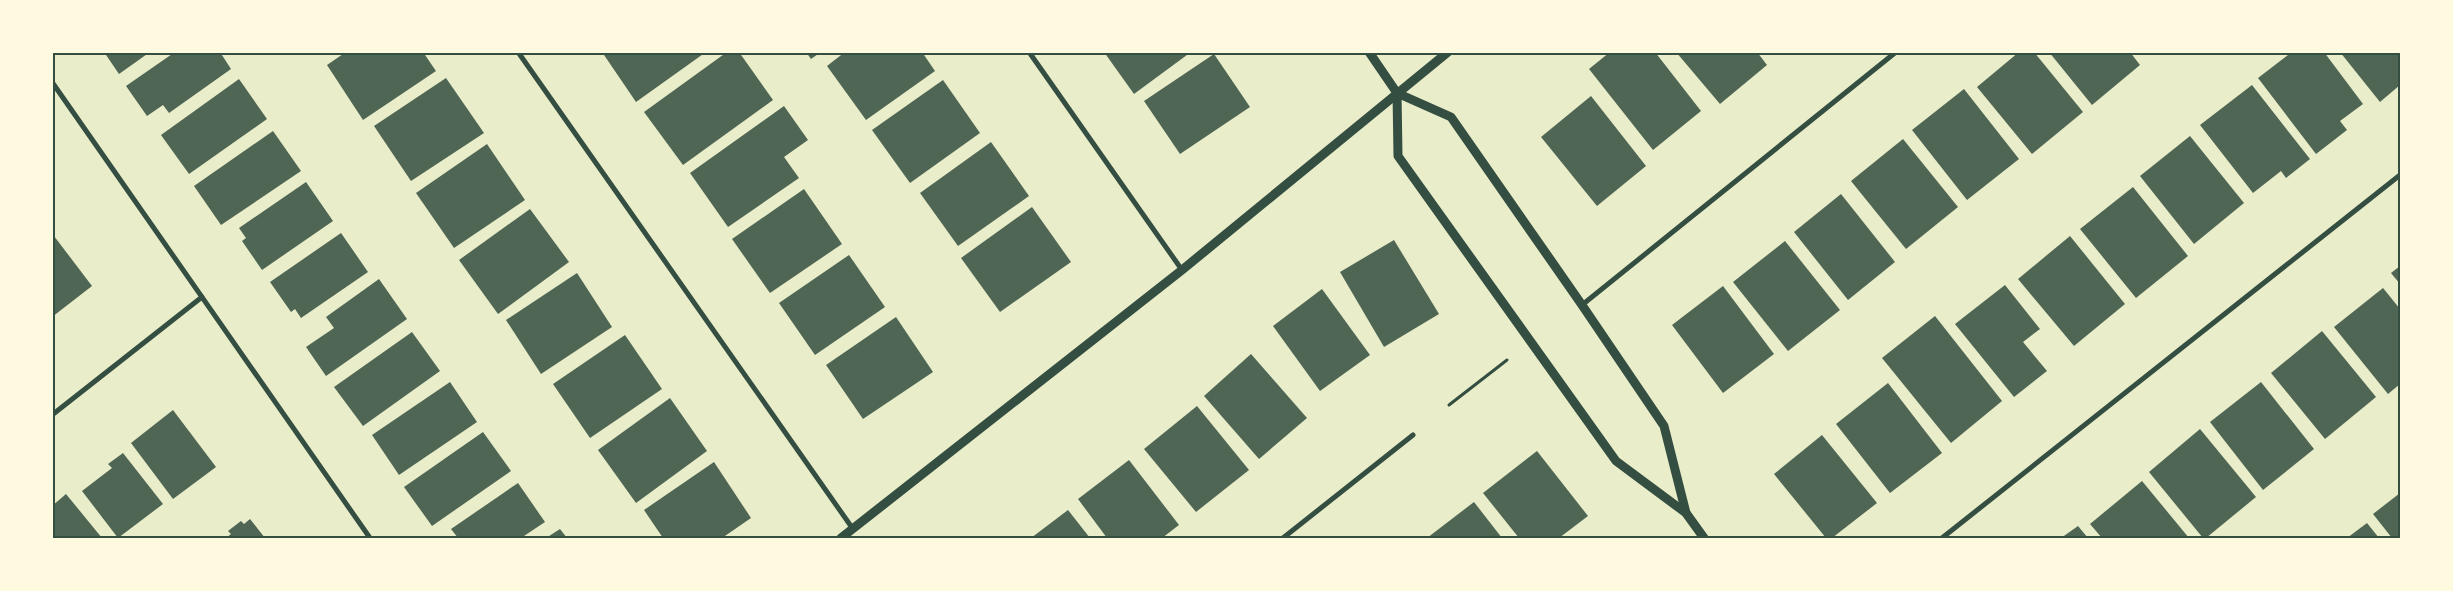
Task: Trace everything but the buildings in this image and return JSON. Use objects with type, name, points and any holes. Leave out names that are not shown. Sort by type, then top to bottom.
[{"type":"street","points":[[518,52],[853,529]]},
{"type":"street","points":[[1028,52],[1182,270]]},
{"type":"street","points":[[1369,52],[1397,93],[1451,117],[1582,305],[1664,426],[1686,513]]},
{"type":"street","points":[[841,538],[1182,270],[1448,52]]},
{"type":"street","points":[[1582,305],[1896,52]]},
{"type":"street","points":[[52,82],[370,538]]},
{"type":"street","points":[[1397,93],[1398,156],[1616,461],[1686,513],[1704,538]]},
{"type":"street","points":[[1942,538],[2400,175]]},
{"type":"street","points":[[52,415],[202,297]]},
{"type":"street","points":[[1283,538],[1413,434]]},
{"type":"path","points":[[1449,405],[1507,360]]}]
